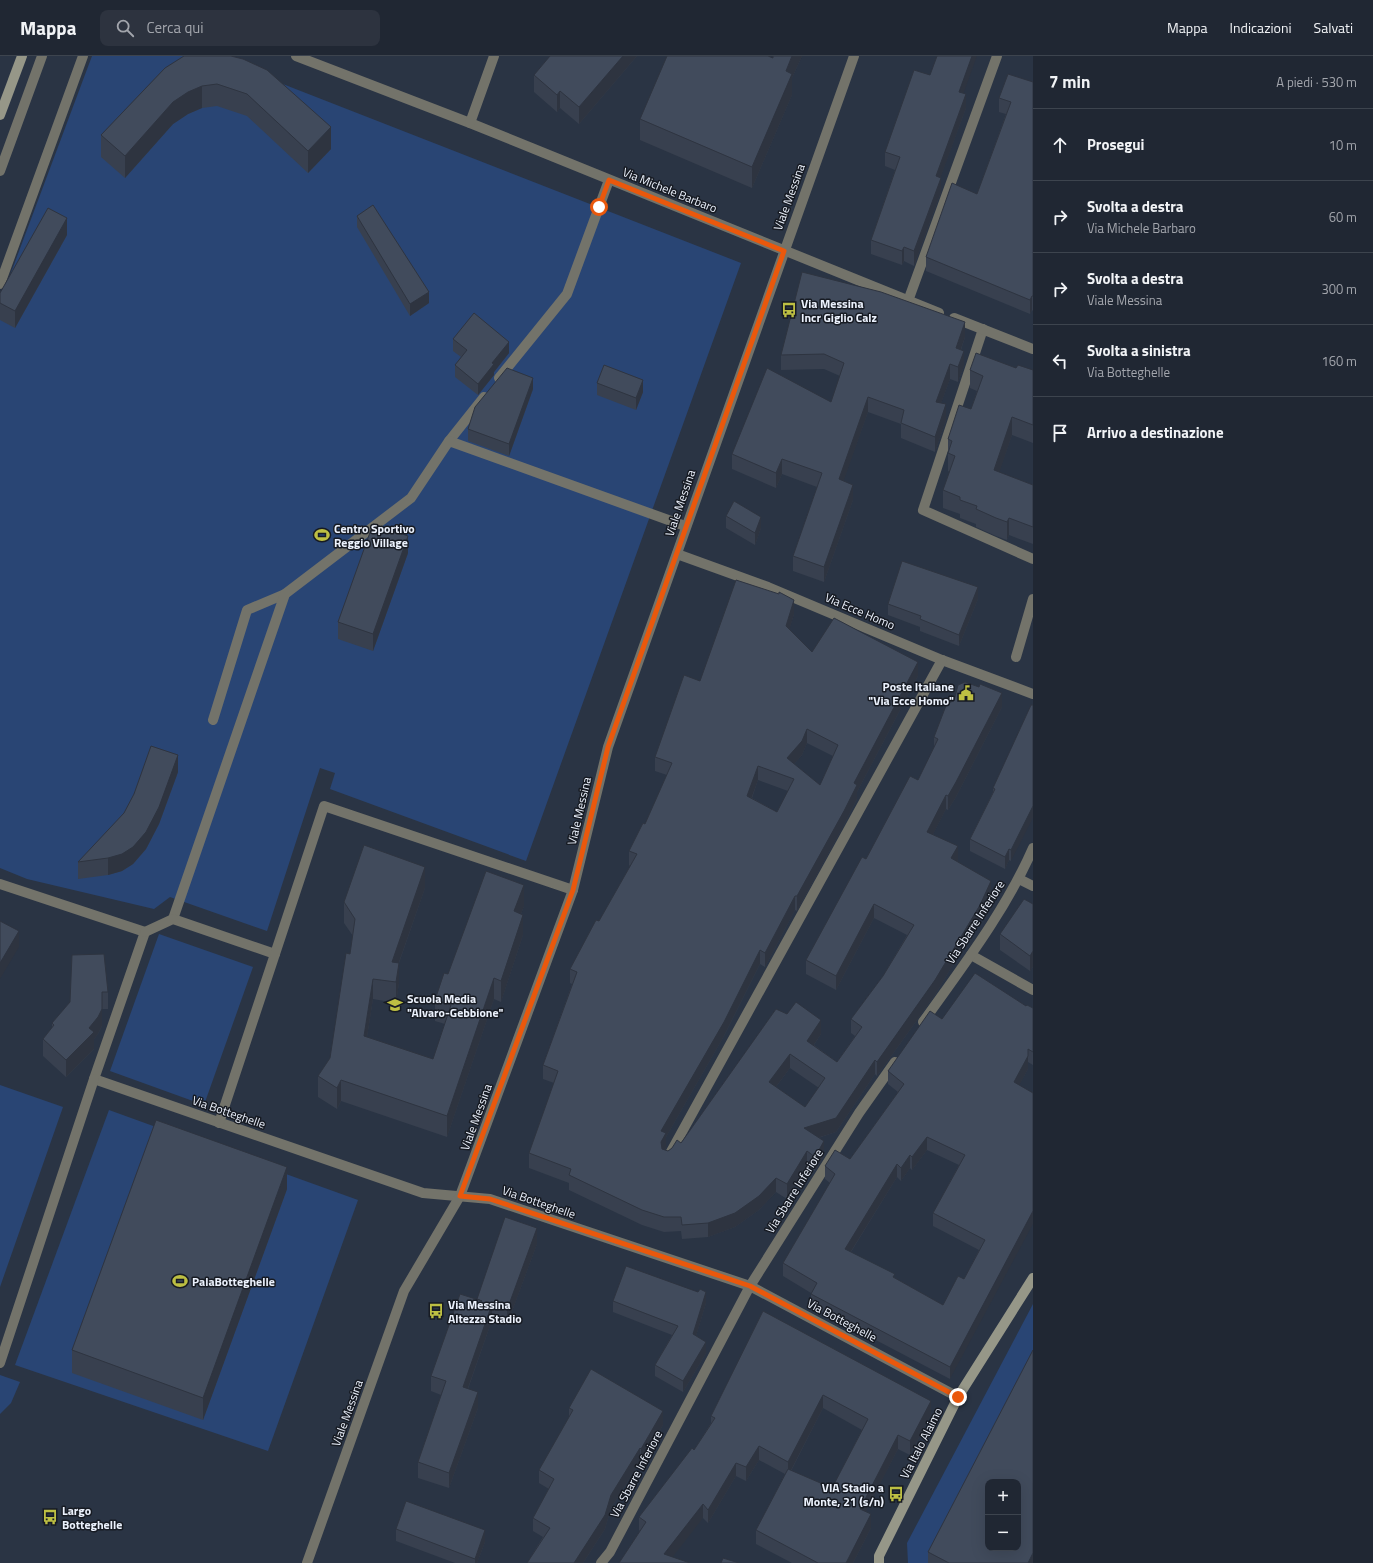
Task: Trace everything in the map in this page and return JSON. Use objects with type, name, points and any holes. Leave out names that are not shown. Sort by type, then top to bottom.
[{"type":"street","points":[[0,115],[22,56]]},
{"type":"street","points":[[0,171],[42,56]]},
{"type":"street","points":[[0,284],[84,56]]},
{"type":"street","name":"Via Michele Barbaro","points":[[298,56],[470,123],[908,301],[1033,349]]},
{"type":"street","points":[[470,123],[494,56]]},
{"type":"street","name":"Viale Messina","points":[[307,1563],[404,1291],[460,1196],[573,890],[608,747],[677,554],[685,526],[854,56]]},
{"type":"street","points":[[908,301],[997,56]]},
{"type":"street","points":[[212,720],[247,610],[285,594],[411,498],[449,441],[567,294],[609,180]]},
{"type":"street","points":[[983,330],[923,510],[1033,559]]},
{"type":"street","points":[[449,441],[685,526]]},
{"type":"street","name":"Via Ecce Homo","points":[[677,554],[768,587],[942,660],[1033,694]]},
{"type":"street","points":[[0,1363],[94,1079],[145,932],[173,918],[285,594]]},
{"type":"street","points":[[1016,657],[1033,599]]},
{"type":"street","points":[[667,1159],[942,660]]},
{"type":"street","points":[[219,1123],[324,806],[573,890]]},
{"type":"street","name":"Via Sbarre Inferiore","points":[[917,1031],[971,954],[1019,879],[1033,848]]},
{"type":"street","points":[[1019,879],[1033,886]]},
{"type":"street","points":[[0,884],[145,932]]},
{"type":"street","points":[[173,918],[274,954]]},
{"type":"street","points":[[971,954],[1033,990]]},
{"type":"street","name":"Via Sbarre Inferiore","points":[[602,1563],[610,1552],[750,1286],[859,1112],[903,1050]]},
{"type":"street","name":"Via Botteghelle","points":[[94,1079],[423,1193],[490,1199],[750,1286],[958,1397]]},
{"type":"street","name":"Via Italo Alaimo","points":[[880,1563],[878,1556],[958,1397],[1033,1278]]},
{"type":"shaded area","name":"Centro Sportivo Reggio Village","points":[[92,56],[211,56],[741,263],[526,861],[330,789],[335,773],[320,768],[267,931],[170,897],[154,909],[27,879],[0,868],[0,302]]},
{"type":"shaded area","points":[[159,934],[253,967],[204,1105],[110,1071]]},
{"type":"shaded area","points":[[0,1085],[63,1107],[0,1287]]},
{"type":"shaded area","name":"PalaBotteghelle","points":[[109,1110],[358,1200],[268,1451],[15,1365]]},
{"type":"shaded area","points":[[1033,1304],[1033,1563],[908,1563],[907,1543]]},
{"type":"shaded area","points":[[0,1375],[20,1382],[11,1403],[0,1414]]},
{"type":"building","points":[[184,56],[231,56],[243,59],[267,70],[331,127],[308,151],[247,94],[217,84],[202,86],[188,92],[173,102],[125,156],[101,135],[165,68]]},
{"type":"building","points":[[550,56],[623,56],[579,107],[560,91],[557,95],[534,75]]},
{"type":"building","points":[[667,56],[768,56],[773,58],[773,56],[792,56],[786,71],[792,74],[752,167],[640,119]]},
{"type":"building","points":[[937,56],[972,56],[959,92],[966,94],[936,176],[941,178],[914,251],[904,247],[902,251],[871,240],[900,157],[885,152],[914,70],[930,75]]},
{"type":"building","points":[[1008,74],[1033,82],[1033,296],[1030,300],[926,257],[952,183],[977,194],[1011,102],[999,98]]},
{"type":"building","points":[[373,205],[429,292],[410,304],[357,216]]},
{"type":"building","points":[[48,208],[67,218],[15,311],[0,303],[0,293]]},
{"type":"building","points":[[802,272],[881,292],[965,322],[956,348],[964,351],[958,367],[950,364],[936,402],[946,404],[935,437],[901,423],[904,410],[868,397],[839,479],[853,485],[824,567],[793,556],[822,473],[782,459],[776,473],[732,454],[767,368],[831,402],[844,363],[824,354],[781,355]]},
{"type":"building","points":[[474,313],[509,342],[492,363],[494,364],[478,384],[455,365],[467,350],[453,339]]},
{"type":"building","points":[[976,353],[1016,368],[1018,365],[1033,370],[1033,425],[1012,417],[994,470],[1033,485],[1033,527],[1009,518],[1007,522],[996,518],[976,509],[977,506],[960,500],[960,497],[943,490],[955,456],[948,453],[952,441],[948,439],[959,405],[971,409],[983,376],[970,370]]},
{"type":"building","points":[[604,365],[643,380],[636,398],[597,383]]},
{"type":"building","points":[[507,368],[533,378],[509,444],[468,429],[475,407]]},
{"type":"building","points":[[734,501],[761,517],[755,533],[726,516]]},
{"type":"building","points":[[373,524],[408,536],[373,634],[338,622]]},
{"type":"building","points":[[902,561],[978,587],[959,635],[920,619],[921,616],[888,604]]},
{"type":"building","points":[[736,580],[779,594],[779,592],[794,600],[786,626],[812,652],[834,618],[918,662],[854,783],[857,785],[844,811],[797,896],[795,896],[765,953],[760,950],[724,1022],[661,1131],[666,1133],[661,1142],[662,1149],[668,1151],[677,1140],[681,1143],[776,1009],[787,1014],[796,1002],[821,1020],[807,1041],[837,1062],[862,1027],[851,1019],[883,976],[914,925],[874,904],[836,976],[806,960],[862,857],[866,859],[910,776],[918,780],[938,739],[934,737],[947,703],[954,701],[958,685],[965,682],[979,687],[980,684],[1002,693],[956,782],[948,796],[946,795],[927,832],[958,846],[951,858],[991,881],[980,905],[935,980],[877,1062],[875,1060],[836,1118],[804,1128],[824,1141],[815,1157],[807,1151],[787,1184],[776,1178],[759,1196],[735,1213],[708,1223],[682,1225],[681,1217],[664,1217],[642,1210],[569,1175],[571,1169],[529,1153],[558,1071],[543,1065],[577,972],[570,969],[596,920],[599,921],[637,854],[629,851],[643,823],[645,824],[672,763],[655,757],[684,675],[700,681]],"holes":[[[807,729],[838,745],[820,785],[787,758],[802,741]],[[758,766],[794,779],[777,812],[747,796]],[[790,1054],[825,1078],[805,1107],[769,1082]]]},
{"type":"building","points":[[1031,705],[1033,705],[1033,806],[1011,850],[1009,849],[1005,857],[970,839],[995,789],[993,788]]},
{"type":"building","points":[[151,746],[178,755],[159,807],[146,832],[133,847],[122,854],[108,858],[78,862],[124,813],[134,794]]},
{"type":"building","points":[[364,845],[425,867],[392,962],[399,963],[396,982],[373,979],[364,1036],[433,1059],[451,1005],[435,1000],[444,973],[448,974],[486,871],[524,885],[514,911],[523,915],[501,981],[494,978],[447,1116],[341,1080],[337,1088],[318,1076],[330,1058],[346,953],[350,954],[355,919],[344,902]]},
{"type":"building","points":[[1024,899],[1033,904],[1033,951],[1030,956],[1000,934]]},
{"type":"building","points":[[0,921],[19,931],[0,963]]},
{"type":"building","points":[[104,954],[108,992],[102,992],[102,1009],[98,1017],[89,1028],[94,1032],[66,1060],[43,1039],[54,1025],[52,1023],[70,1002],[72,955]]},
{"type":"building","points":[[975,973],[1026,1006],[1027,1005],[1033,1008],[1033,1052],[1028,1049],[1028,1056],[1014,1082],[1033,1093],[1033,1211],[950,1367],[811,1294],[817,1283],[783,1263],[835,1174],[825,1166],[835,1150],[850,1159],[904,1084],[888,1071],[930,1011],[942,1019]],"holes":[[[927,1137],[965,1155],[933,1213],[985,1240],[964,1279],[958,1276],[943,1305],[893,1277],[895,1274],[845,1249],[897,1164],[901,1168],[910,1155],[912,1157]]]},
{"type":"building","name":"PalaBotteghelle","points":[[156,1120],[287,1167],[203,1398],[72,1350]]},
{"type":"building","points":[[505,1217],[537,1228],[507,1310],[492,1304],[463,1387],[478,1392],[449,1473],[418,1462],[446,1381],[431,1376],[460,1294],[482,1301],[477,1299]]},
{"type":"building","points":[[626,1266],[698,1292],[700,1289],[706,1292],[693,1334],[706,1342],[683,1381],[655,1365],[678,1326],[613,1301]]},
{"type":"building","points":[[763,1311],[931,1401],[910,1441],[898,1435],[860,1509],[871,1514],[846,1563],[818,1563],[756,1530],[788,1469],[832,1488],[868,1419],[823,1395],[788,1462],[759,1446],[746,1467],[736,1463],[708,1510],[703,1504],[664,1554],[690,1563],[619,1563],[646,1522],[639,1517],[692,1448],[694,1450],[715,1418],[711,1416]]},
{"type":"building","points":[[1033,1350],[1033,1553],[1028,1563],[949,1563],[928,1552]]},
{"type":"building","points":[[591,1369],[663,1411],[641,1449],[640,1448],[611,1495],[605,1515],[574,1563],[527,1563],[550,1528],[533,1518],[554,1479],[539,1470],[573,1410],[569,1408]]},
{"type":"building","points":[[406,1501],[485,1530],[475,1559],[396,1529]]},
{"type":"building","points":[[723,1558],[739,1563],[721,1563]]},
{"type":"place","name":"Via Messina Incr Giglio Calz","points":[[789,310]]},
{"type":"place","name":"Centro Sportivo Reggio Village","points":[[322,535]]},
{"type":"place","name":"Poste Italiane \"Via Ecce Homo\"","points":[[966,693]]},
{"type":"place","name":"Scuola Media \"Alvaro-Gebbione\"","points":[[395,1005]]},
{"type":"place","name":"PalaBotteghelle","points":[[180,1281]]},
{"type":"place","name":"Via Messina Altezza Stadio","points":[[436,1311]]},
{"type":"place","name":"VIA Stadio a Monte, 21 (s/n)","points":[[896,1494]]},
{"type":"place","name":"Largo Botteghelle","points":[[50,1517]]},
{"type":"route","points":[[599,207],[609,180],[784,251],[685,526],[677,554],[608,747],[573,890],[460,1196],[490,1199],[750,1286],[958,1397]]}]
